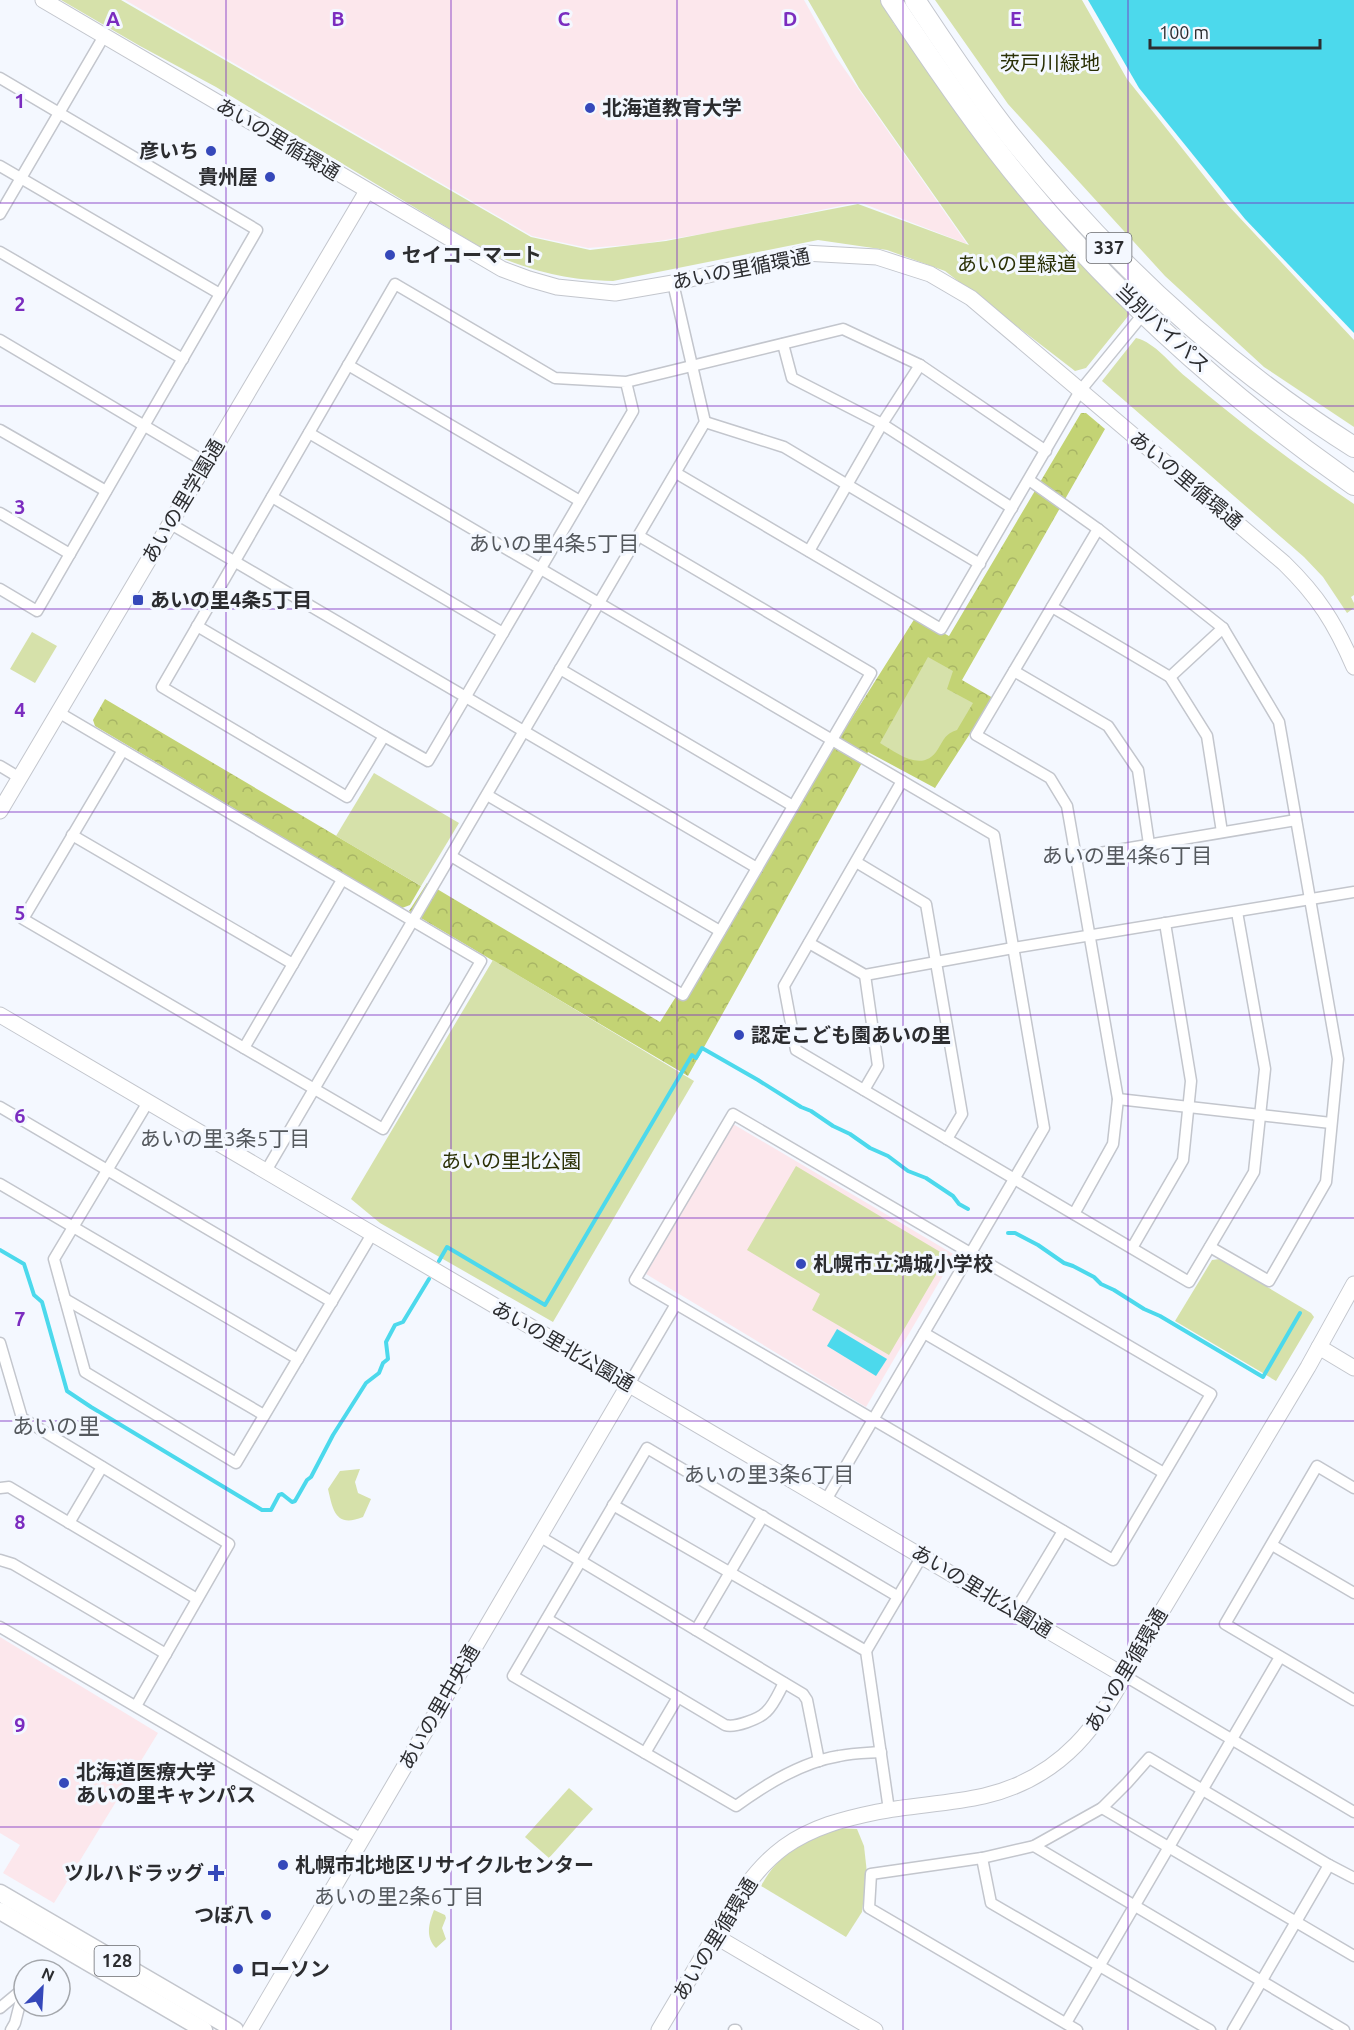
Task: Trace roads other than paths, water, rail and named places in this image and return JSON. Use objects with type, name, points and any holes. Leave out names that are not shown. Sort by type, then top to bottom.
[{"type":"highway","name":"当別バイパス","points":[[891,0],[944,79],[998,153],[1089,257],[1144,313],[1229,390],[1354,485]]},
{"type":"highway","name":"当別バイパス","points":[[915,0],[1008,133],[1105,244],[1158,296],[1243,369],[1292,406],[1354,447]]},
{"type":"main road","name":"128","points":[[0,1893],[235,2030]]},
{"type":"main road","name":"128","points":[[0,1911],[204,2030]]},
{"type":"street","name":"あいの里循環通","points":[[43,0],[366,191],[502,269],[529,279],[557,287],[615,293],[673,283],[804,253],[877,257],[930,274],[971,298],[1284,562],[1307,586],[1326,612],[1350,648],[1354,667]]},
{"type":"street","points":[[0,214],[104,36]]},
{"type":"street","points":[[0,78],[257,231],[37,611],[0,589]]},
{"type":"street","points":[[0,166],[220,294]]},
{"type":"street","name":"あいの里学園通","points":[[0,811],[366,191]]},
{"type":"street","points":[[0,252],[183,359]]},
{"type":"street","points":[[266,1172],[705,422],[673,283]]},
{"type":"street","points":[[384,736],[347,797],[162,687],[395,284],[555,378],[626,382],[843,329],[920,364],[1046,451]]},
{"type":"street","points":[[676,472],[941,629],[1080,391],[1158,296]]},
{"type":"street","points":[[0,340],[207,463]]},
{"type":"street","points":[[783,344],[792,378],[882,424],[1012,508]]},
{"type":"street","points":[[809,551],[882,424],[920,364]]},
{"type":"street","points":[[348,365],[580,501]]},
{"type":"street","points":[[197,626],[428,761],[633,411],[626,382]]},
{"type":"street","points":[[705,422],[784,447],[980,564]]},
{"type":"street","points":[[0,430],[105,491]]},
{"type":"street","points":[[309,433],[994,835],[1044,1128],[826,1500]]},
{"type":"street","points":[[1029,480],[1098,529],[1223,628],[1279,722],[1338,1059],[1326,1182],[1269,1281],[1210,1247]]},
{"type":"street","points":[[272,497],[503,633]]},
{"type":"street","points":[[0,513],[70,554]]},
{"type":"street","points":[[169,523],[757,868]]},
{"type":"street","points":[[1074,1214],[1113,1144],[1118,1099],[1067,806],[1050,778],[976,735],[1098,529]]},
{"type":"street","points":[[451,856],[683,994],[794,806],[872,673],[639,536]]},
{"type":"street","points":[[1052,607],[1170,676],[1207,736],[1222,832]]},
{"type":"street","points":[[1170,676],[1223,628]]},
{"type":"street","points":[[560,669],[794,806]]},
{"type":"street","points":[[1014,671],[1108,726],[1138,770],[1149,844]]},
{"type":"street","points":[[58,712],[123,750],[412,922],[481,961],[383,1129],[23,919],[123,750]]},
{"type":"street","points":[[0,766],[20,778]]},
{"type":"street","points":[[902,781],[784,986],[796,1050],[1189,1281],[1254,1172],[1265,1069],[1237,912]]},
{"type":"street","points":[[487,795],[720,931]]},
{"type":"street","points":[[1076,856],[1296,820]]},
{"type":"street","points":[[72,835],[293,964]]},
{"type":"street","points":[[856,862],[926,904],[962,1114],[947,1139]]},
{"type":"street","points":[[244,1048],[342,880]]},
{"type":"street","points":[[809,943],[865,975],[1013,948],[1354,892]]},
{"type":"street","points":[[1132,1248],[1184,1160],[1191,1081],[1165,923]]},
{"type":"street","points":[[864,1090],[878,1066],[865,975]]},
{"type":"street","name":"あいの里北公園通","points":[[0,1015],[1125,1676]]},
{"type":"street","points":[[1118,1099],[1331,1123]]},
{"type":"street","points":[[148,1102],[54,1259],[85,1372],[236,1463],[372,1234]]},
{"type":"street","points":[[0,1107],[332,1302]]},
{"type":"street","points":[[734,1114],[1211,1394],[1113,1560],[676,1304],[634,1280],[734,1114]]},
{"type":"street","points":[[0,1184],[298,1359]]},
{"type":"street","name":"あいの里循環通","points":[[659,2030],[740,1894],[770,1858],[801,1836],[835,1821],[889,1810],[984,1796],[1010,1788],[1048,1769],[1084,1738],[1097,1723],[1125,1676],[1354,1284]]},
{"type":"street","points":[[65,1299],[264,1415]]},
{"type":"street","points":[[629,1384],[676,1304]]},
{"type":"street","points":[[924,1333],[1164,1473]]},
{"type":"street","points":[[0,1343],[22,1418],[229,1544],[136,1706]]},
{"type":"street","points":[[1319,1347],[1354,1368]]},
{"type":"street","name":"あいの里中央通","points":[[250,2030],[629,1384]]},
{"type":"street","points":[[881,1752],[840,1756],[819,1761],[759,1789],[736,1806],[513,1676],[647,1448],[897,1596]]},
{"type":"street","points":[[1354,1488],[1317,1466],[1225,1624],[1354,1700]]},
{"type":"street","points":[[69,1522],[102,1467]]},
{"type":"street","points":[[0,1488],[9,1487],[197,1599]]},
{"type":"street","points":[[613,1505],[866,1651]]},
{"type":"street","points":[[696,1630],[762,1516]]},
{"type":"street","points":[[1015,1611],[1063,1531]]},
{"type":"street","points":[[539,1536],[804,1694],[819,1761]]},
{"type":"street","points":[[1272,1545],[1354,1593]]},
{"type":"street","points":[[889,1810],[866,1651],[922,1556]]},
{"type":"street","points":[[0,1560],[13,1564],[166,1654]]},
{"type":"street","points":[[547,1619],[731,1727],[766,1713],[784,1683]]},
{"type":"street","points":[[0,1627],[362,1839]]},
{"type":"street","points":[[1066,2023],[1280,1657]]},
{"type":"street","points":[[1125,1676],[1354,1812]]},
{"type":"street","points":[[645,1753],[678,1697]]},
{"type":"street","points":[[1077,2030],[869,1908],[871,1874],[982,1858],[1034,1846],[1102,1808],[1149,1758],[1354,1878]]},
{"type":"street","points":[[1102,1808],[1168,1849],[1354,1956]]},
{"type":"street","points":[[1034,1846],[1344,2030]]},
{"type":"street","points":[[982,1858],[991,1903],[1210,2030]]},
{"type":"street","points":[[1233,2030],[1329,1865]]},
{"type":"street","points":[[715,1936],[875,2030]]},
{"type":"street","points":[[0,2008],[12,1998]]},
{"type":"water","points":[[1088,0],[1354,0],[1354,333],[1245,219],[1139,88]]},
{"type":"water","points":[[837,1329],[887,1359],[876,1376],[827,1346]]},
{"type":"waterway","points":[[439,1261],[447,1247],[545,1305],[692,1055],[696,1058],[702,1048],[850,1134],[870,1148],[888,1156],[908,1171],[926,1178],[968,1209]]},
{"type":"waterway","points":[[1008,1233],[1015,1233],[1038,1245],[1064,1263],[1094,1277],[1101,1284],[1263,1377],[1300,1313]]},
{"type":"waterway","points":[[0,1250],[24,1264],[34,1295],[42,1302],[67,1391],[262,1510],[271,1510],[279,1495],[282,1494],[292,1502],[295,1501],[366,1383],[379,1373],[383,1363],[388,1359],[386,1342],[395,1325],[403,1322],[429,1279]]},
{"type":"place","name":"北海道教育大学","points":[[590,108]]},
{"type":"place","name":"彦いち","points":[[211,151]]},
{"type":"place","name":"貴州屋","points":[[270,177]]},
{"type":"place","name":"セイコーマート","points":[[390,255]]},
{"type":"place","name":"あいの里4条5丁目","points":[[138,600]]},
{"type":"place","name":"認定こども園あいの里","points":[[739,1035]]},
{"type":"place","name":"札幌市立鴻城小学校","points":[[801,1264]]},
{"type":"place","name":"北海道医療大学 あいの里キャンパス","points":[[64,1783]]},
{"type":"place","name":"札幌市北地区リサイクルセンター","points":[[283,1865]]},
{"type":"place","name":"ツルハドラッグ","points":[[216,1873]]},
{"type":"place","name":"つぼ八","points":[[266,1915]]},
{"type":"place","name":"ローソン","points":[[238,1969]]},
{"type":"district","name":"あいの里4条5丁目","points":[[554,544]]},
{"type":"district","name":"あいの里4条6丁目","points":[[1127,856]]},
{"type":"district","name":"あいの里3条5丁目","points":[[225,1139]]},
{"type":"district","name":"あいの里","points":[[56,1426]]},
{"type":"district","name":"あいの里3条6丁目","points":[[769,1475]]},
{"type":"district","name":"あいの里2条6丁目","points":[[399,1897]]},
{"type":"park label","name":"茨戸川緑地","points":[[1050,63]]},
{"type":"park label","name":"あいの里緑道","points":[[1017,264]]},
{"type":"park label","name":"あいの里北公園","points":[[511,1161]]}]
